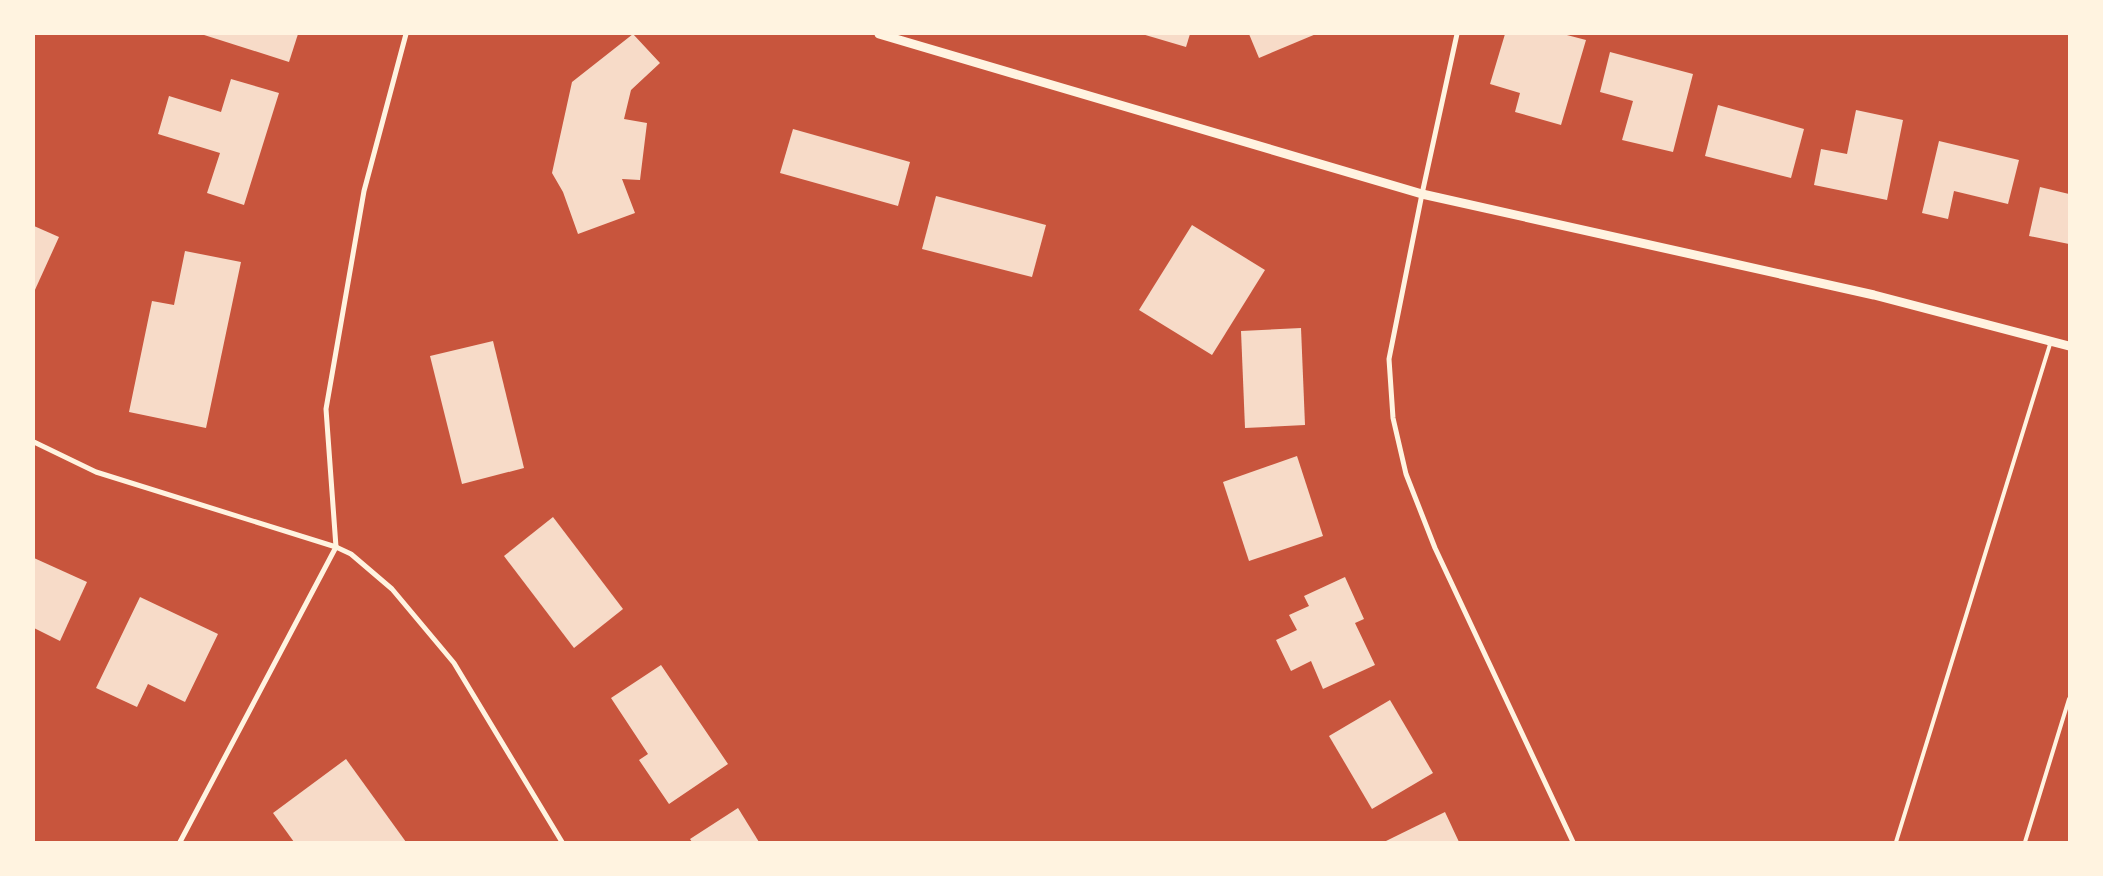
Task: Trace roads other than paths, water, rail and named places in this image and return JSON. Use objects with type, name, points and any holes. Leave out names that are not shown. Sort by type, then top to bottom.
[{"type":"street","points":[[180,842],[336,547],[326,409],[364,191],[406,34]]},
{"type":"street","points":[[879,34],[1422,194],[1874,295],[2069,346]]},
{"type":"street","points":[[1457,34],[1389,359],[1393,418],[1406,474],[1435,548],[1573,842]]},
{"type":"street","points":[[34,442],[96,472],[336,547],[351,554],[392,589],[454,663],[562,842]]},
{"type":"lane","points":[[1896,842],[2050,341]]},
{"type":"lane","points":[[2025,842],[2069,699]]}]
